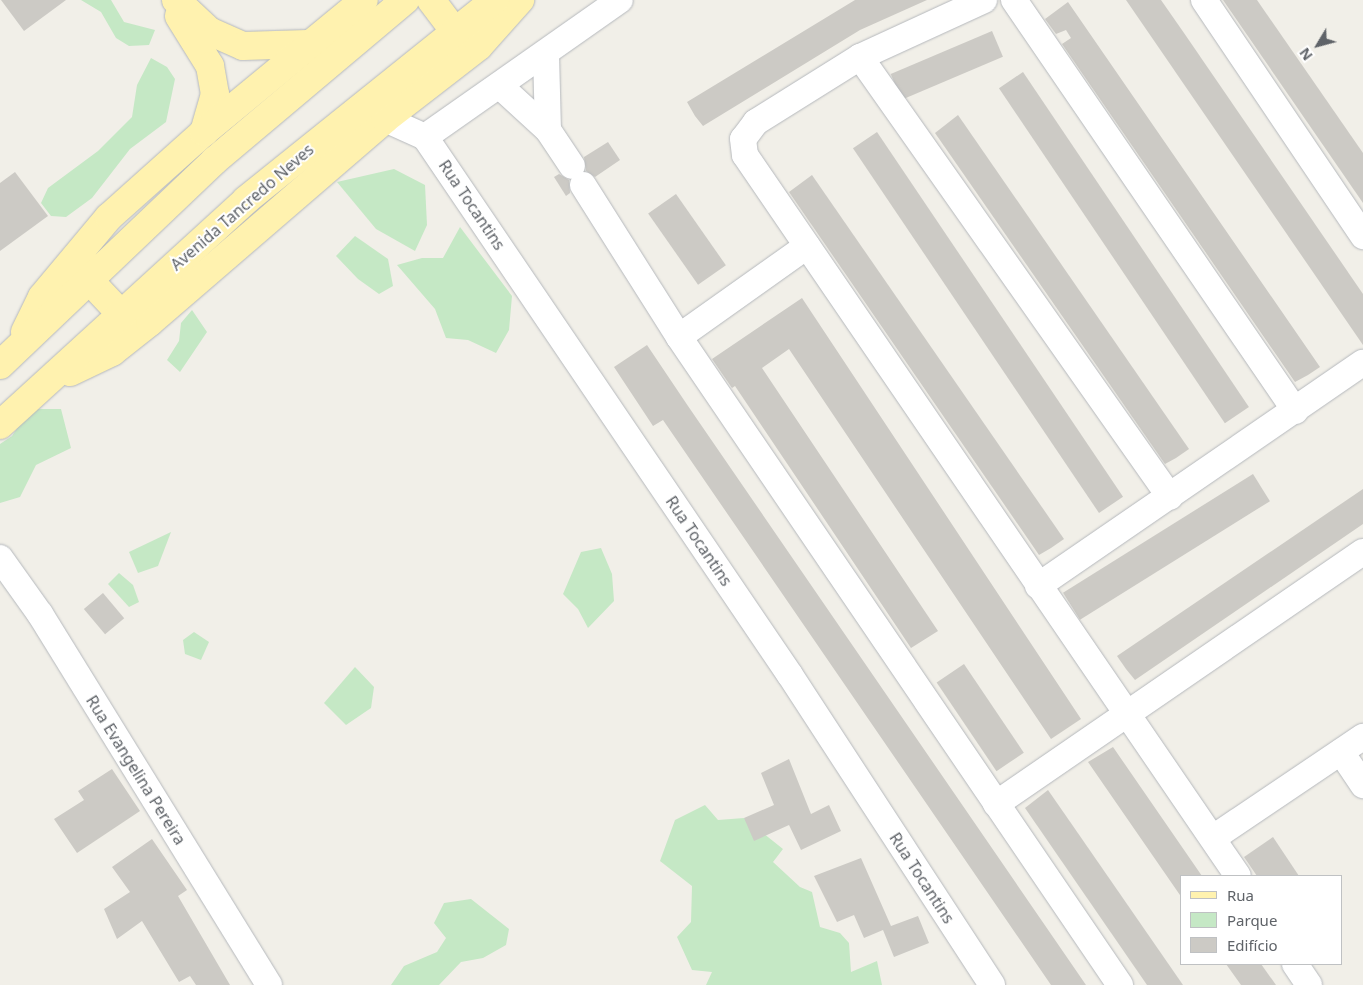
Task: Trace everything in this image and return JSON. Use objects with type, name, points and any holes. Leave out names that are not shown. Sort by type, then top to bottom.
[{"type":"main road","points":[[169,0],[210,66],[215,94],[204,132]]},
{"type":"main road","points":[[176,0],[209,31],[243,46],[308,44]]},
{"type":"main road","points":[[9,356],[42,297],[83,243],[204,132],[308,44],[364,0]]},
{"type":"main road","points":[[9,356],[214,161],[405,0]]},
{"type":"main road","points":[[424,88],[439,67],[454,31],[431,0]]},
{"type":"main road","name":"Avenida Tancredo Neves","points":[[0,425],[246,200],[494,0]]},
{"type":"main road","points":[[46,384],[112,352],[150,322],[385,119],[479,46],[520,0]]},
{"type":"main road","points":[[83,243],[88,279],[121,314],[150,322]]},
{"type":"street","points":[[385,119],[425,137],[501,87],[620,0]]},
{"type":"street","points":[[984,0],[860,57],[756,122],[743,139],[745,155],[1038,586],[1214,838],[1237,875]]},
{"type":"street","points":[[1014,0],[1295,411]]},
{"type":"street","points":[[1204,0],[1363,236]]},
{"type":"street","points":[[546,54],[548,130]]},
{"type":"street","points":[[860,57],[1170,497]]},
{"type":"street","points":[[501,87],[548,130],[679,338],[1120,985]]},
{"type":"street","name":"Rua Tocantins","points":[[425,137],[790,675],[992,985]]},
{"type":"street","points":[[679,338],[808,246]]},
{"type":"street","points":[[1038,586],[1363,363]]},
{"type":"street","points":[[996,804],[1363,552]]},
{"type":"street","name":"Rua Evangelina Pereira","points":[[0,558],[40,614],[268,985]]},
{"type":"street","points":[[1214,838],[1363,737]]},
{"type":"street","points":[[1341,752],[1363,785]]},
{"type":"street","points":[[1296,965],[1309,985]]},
{"type":"green space","points":[[81,0],[111,0],[124,22],[155,30],[149,45],[129,46],[116,38],[101,12]]},
{"type":"green space","points":[[151,58],[167,67],[175,79],[166,122],[130,149],[92,198],[66,217],[51,216],[41,203],[48,188],[98,151],[132,117],[137,85]]},
{"type":"green space","points":[[394,169],[425,185],[427,225],[415,251],[376,229],[337,182]]},
{"type":"green space","points":[[460,227],[512,296],[509,330],[496,353],[468,340],[446,338],[435,309],[397,265],[422,258],[443,258]]},
{"type":"green space","points":[[355,236],[388,259],[393,286],[379,294],[358,279],[336,256]]},
{"type":"green space","points":[[192,310],[207,332],[180,372],[167,360],[179,341],[181,323]]},
{"type":"green space","points":[[30,409],[61,409],[71,448],[36,465],[20,497],[0,503],[0,444],[12,436]]},
{"type":"green space","points":[[171,532],[158,566],[138,573],[129,552]]},
{"type":"green space","points":[[601,548],[612,574],[614,601],[588,628],[578,609],[563,594],[581,552]]},
{"type":"green space","points":[[119,573],[133,585],[139,602],[129,607],[108,584]]},
{"type":"green space","points":[[194,632],[209,642],[201,660],[185,654],[183,640]]},
{"type":"green space","points":[[355,667],[374,687],[371,708],[346,725],[324,703]]},
{"type":"green space","points":[[705,805],[718,820],[744,818],[783,849],[773,862],[800,887],[812,892],[820,927],[840,933],[849,943],[851,972],[877,961],[882,985],[706,985],[712,972],[692,970],[677,937],[691,922],[692,886],[660,861],[675,820]]},
{"type":"green space","points":[[471,899],[509,929],[506,945],[483,958],[461,962],[439,985],[391,985],[404,966],[437,952],[446,938],[434,923],[444,903]]},
{"type":"building","points":[[1,0],[66,0],[24,31]]},
{"type":"building","points":[[855,0],[927,0],[860,30],[703,126],[695,116],[687,102]]},
{"type":"building","points":[[1126,0],[1161,0],[1184,33],[1363,294],[1363,345]]},
{"type":"building","points":[[1223,0],[1257,0],[1363,153],[1363,203]]},
{"type":"building","points":[[1068,2],[1320,367],[1308,375],[1295,382],[1062,44],[1071,38],[1066,30],[1056,34],[1045,19]]},
{"type":"building","points":[[992,31],[1003,57],[902,100],[891,74]]},
{"type":"building","points":[[1023,72],[1249,407],[1225,423],[999,88]]},
{"type":"building","points":[[958,115],[1189,449],[1176,458],[1165,464],[935,133]]},
{"type":"building","points":[[877,132],[1123,497],[1099,513],[853,148]]},
{"type":"building","points":[[608,142],[620,160],[595,177],[586,171],[584,157]]},
{"type":"building","points":[[15,172],[48,216],[0,251],[0,183]]},
{"type":"building","points":[[559,174],[569,180],[570,193],[566,196],[554,177]]},
{"type":"building","points":[[812,175],[1064,539],[1051,548],[1039,555],[789,192]]},
{"type":"building","points":[[676,194],[726,265],[698,285],[648,214]]},
{"type":"building","points":[[802,298],[1081,719],[1051,739],[789,349],[762,368],[938,631],[911,648],[735,386],[732,388],[712,359]]},
{"type":"building","points":[[647,345],[1086,985],[1051,985],[663,420],[653,426],[614,367]]},
{"type":"building","points":[[1253,474],[1270,501],[1080,620],[1063,593]]},
{"type":"building","points":[[1363,489],[1363,524],[1135,680],[1126,669],[1117,656]]},
{"type":"building","points":[[103,593],[124,618],[105,634],[84,609]]},
{"type":"building","points":[[964,664],[1024,753],[996,771],[937,682]]},
{"type":"building","points":[[1113,747],[1201,875],[1180,875],[1180,895],[1088,762]]},
{"type":"building","points":[[789,759],[811,814],[829,805],[841,831],[801,850],[789,825],[754,841],[744,818],[774,805],[761,773]]},
{"type":"building","points":[[112,769],[140,811],[77,853],[54,819],[84,800],[78,791]]},
{"type":"building","points":[[1048,790],[1183,985],[1147,985],[1025,808]]},
{"type":"building","points":[[1273,837],[1298,875],[1256,875],[1244,857]]},
{"type":"building","points":[[152,839],[187,890],[178,896],[230,985],[196,985],[190,976],[179,982],[142,921],[117,939],[104,909],[130,892],[112,867]]},
{"type":"building","points":[[861,858],[891,926],[918,916],[929,943],[894,957],[883,930],[864,938],[854,915],[837,922],[814,876]]},
{"type":"building","points":[[1227,965],[1262,965],[1276,985],[1241,985]]}]
